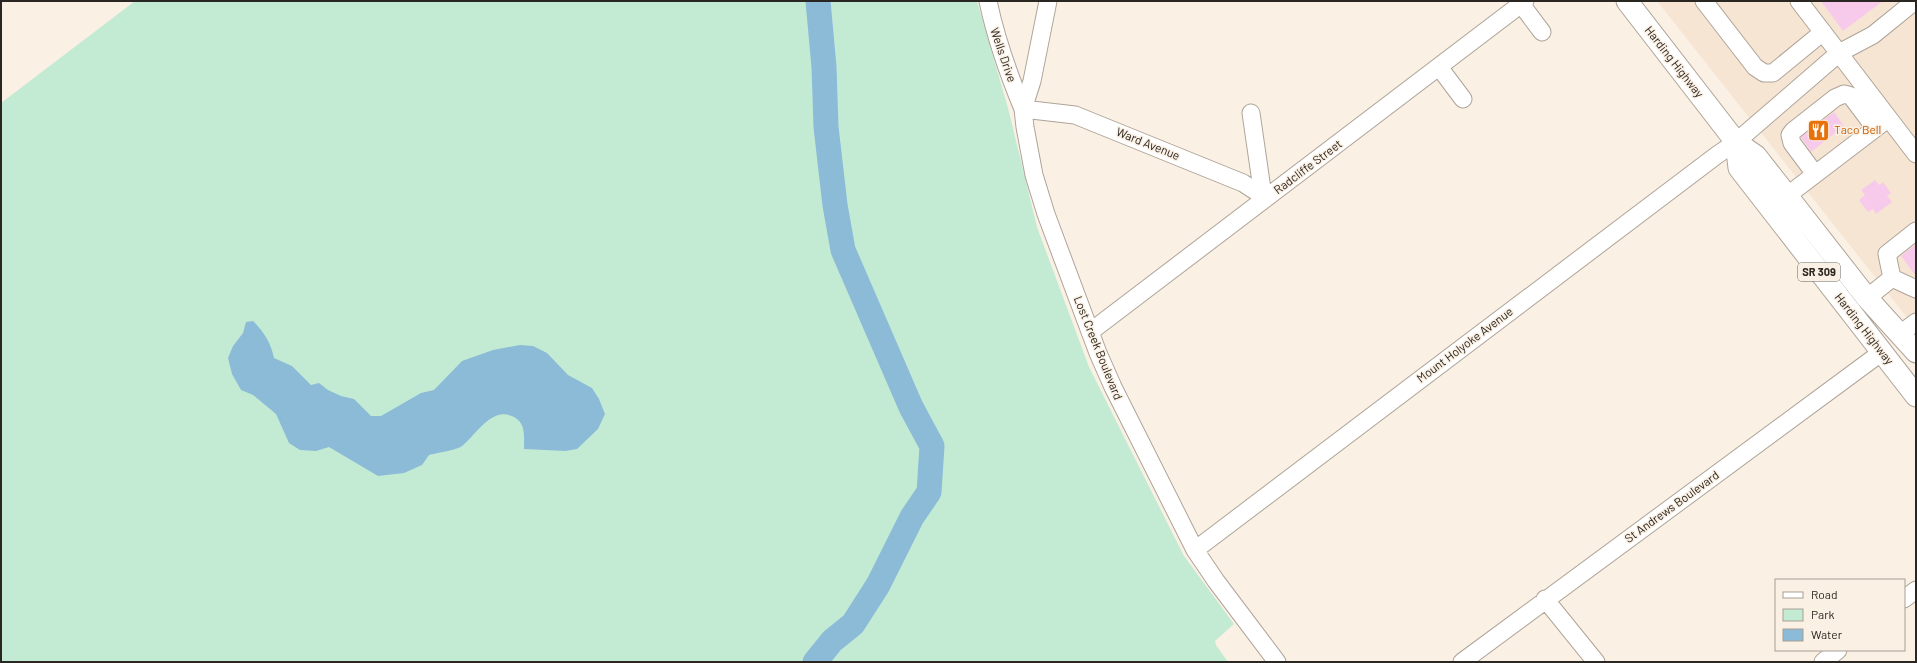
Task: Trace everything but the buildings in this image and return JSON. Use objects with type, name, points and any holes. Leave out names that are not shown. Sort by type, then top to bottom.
[{"type":"main road","name":"Harding Highway","points":[[1627,1],[1736,142],[1756,156],[1788,194],[1867,298],[1908,328],[1916,352]]},
{"type":"main road","name":"Harding Highway","points":[[1736,142],[1739,168],[1916,396]]},
{"type":"street","name":"Wells Drive","points":[[988,1],[994,28],[1008,73],[1023,109]]},
{"type":"street","name":"Lost Creek Boulevard","points":[[1048,1],[1032,81],[1023,109],[1028,146],[1036,181],[1046,214],[1090,332],[1122,408],[1194,550],[1277,662]]},
{"type":"street","points":[[1704,1],[1755,67],[1759,71],[1768,74],[1774,73],[1823,32]]},
{"type":"street","points":[[1799,1],[1839,53],[1882,123]]},
{"type":"street","name":"Mount Holyoke Avenue","points":[[1194,550],[1736,142],[1839,53],[1873,35],[1916,1]]},
{"type":"street","points":[[1523,3],[1542,32]]},
{"type":"street","name":"Radcliffe Street","points":[[1090,332],[1265,197],[1523,3]]},
{"type":"street","points":[[1439,67],[1464,99]]},
{"type":"street","points":[[1816,174],[1792,143],[1790,135],[1792,131],[1835,98],[1844,94],[1851,96],[1916,154]]},
{"type":"street","name":"Ward Avenue","points":[[1023,109],[1076,115],[1243,183],[1265,197]]},
{"type":"street","points":[[1251,112],[1265,197]]},
{"type":"street","points":[[1788,194],[1882,123]]},
{"type":"street","points":[[1892,278],[1886,254],[1916,231]]},
{"type":"street","points":[[1895,247],[1907,245],[1916,237]]},
{"type":"street","points":[[1867,298],[1892,278]]},
{"type":"street","points":[[1892,278],[1916,289]]},
{"type":"street","name":"St Andrews Boulevard","points":[[1462,662],[1882,352]]},
{"type":"street","points":[[1905,598],[1916,590]]},
{"type":"street","points":[[1546,599],[1596,662]]},
{"type":"street","points":[[1823,662],[1837,651]]},
{"type":"shaded area","points":[[1657,1],[1916,1],[1916,329]]},
{"type":"green space","points":[[135,1],[977,1],[1008,108],[1037,227],[1089,367],[1184,556],[1234,624],[1215,641],[1216,645],[1228,662],[1,662],[1,103]]},
{"type":"water","points":[[253,321],[266,338],[271,347],[274,358],[292,366],[311,385],[319,383],[328,390],[341,396],[354,399],[371,416],[381,416],[421,393],[434,390],[462,361],[493,350],[520,345],[533,346],[547,353],[568,375],[592,388],[599,399],[605,414],[598,429],[577,449],[565,451],[524,449],[524,431],[521,423],[514,417],[506,414],[499,415],[485,423],[462,446],[429,455],[422,465],[404,473],[378,476],[329,447],[316,451],[300,450],[289,443],[276,414],[253,395],[241,390],[232,374],[228,358],[233,346],[243,333],[246,322]]},
{"type":"waterway","points":[[815,662],[832,641],[853,624],[878,585],[912,517],[929,492],[932,446],[911,407],[843,250],[835,205],[826,127],[824,67],[818,1]]},
{"type":"place","name":"Taco Bell","points":[[1819,130]]}]
